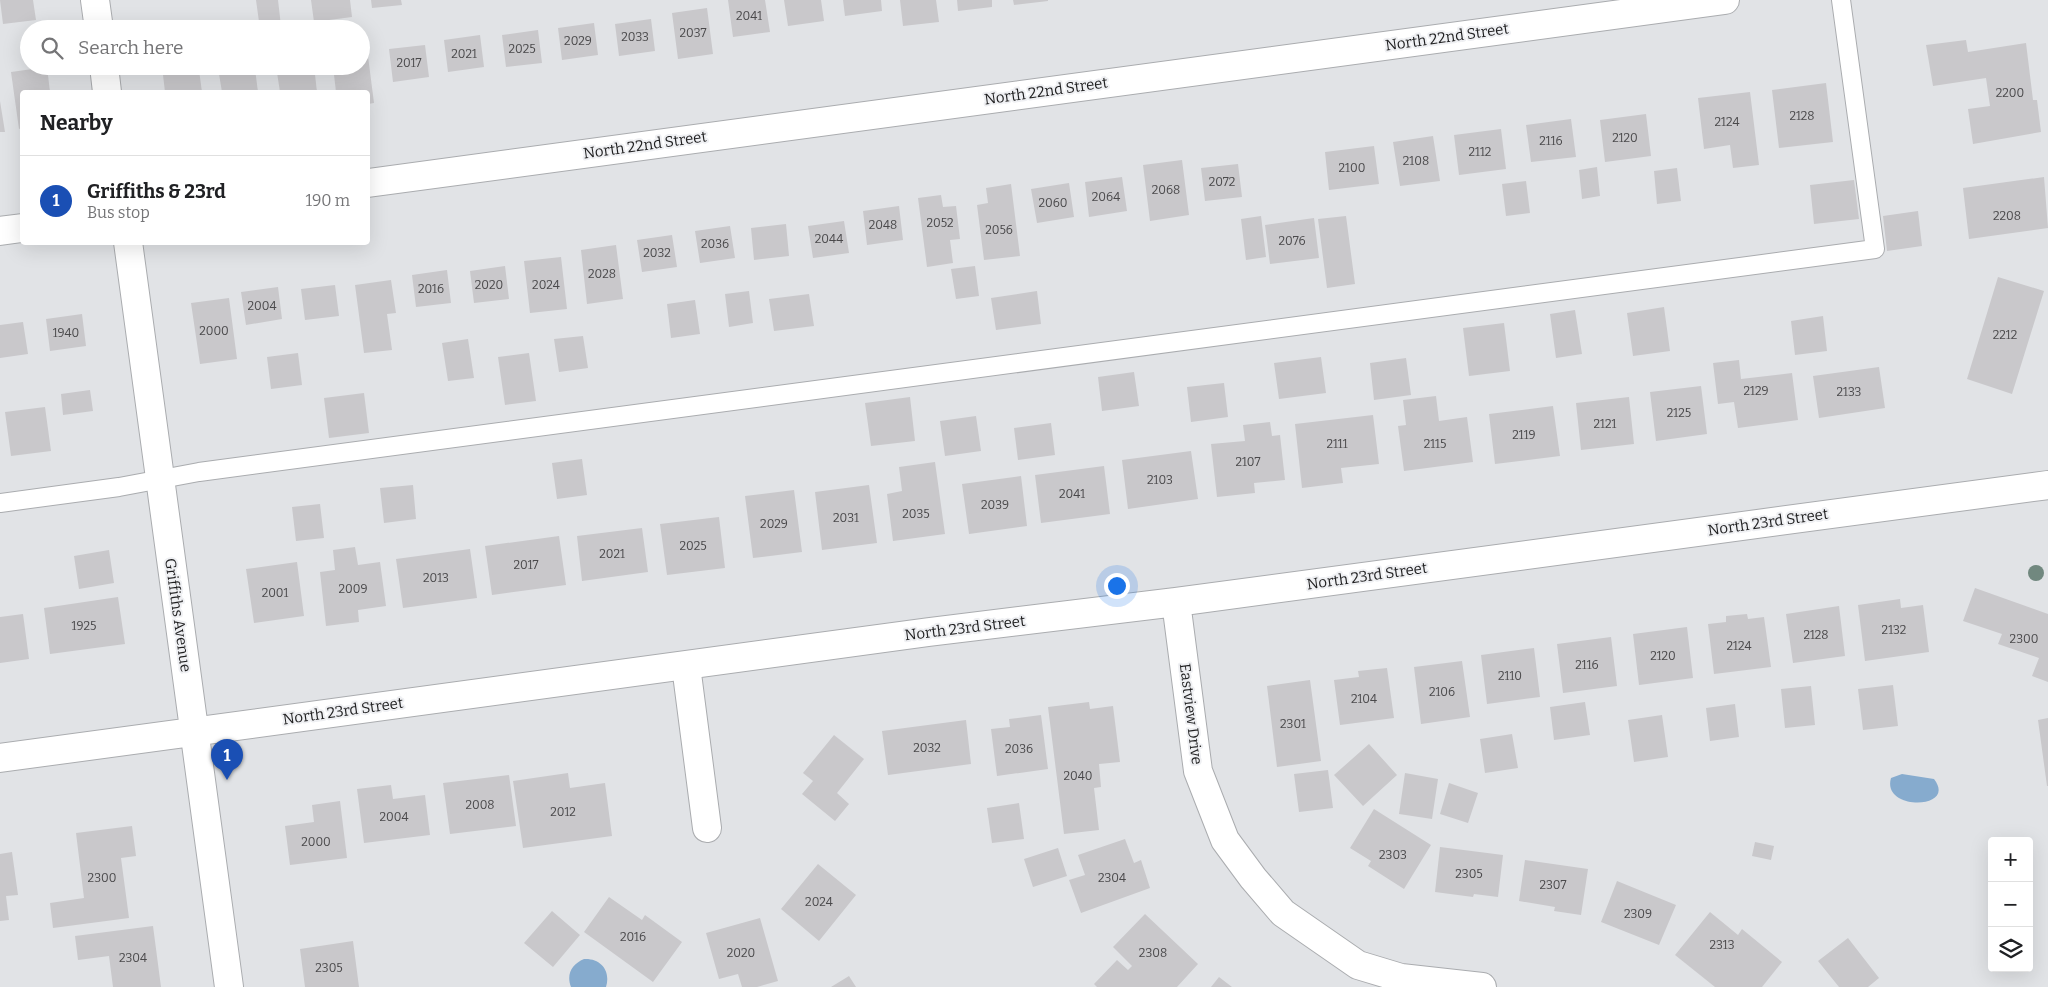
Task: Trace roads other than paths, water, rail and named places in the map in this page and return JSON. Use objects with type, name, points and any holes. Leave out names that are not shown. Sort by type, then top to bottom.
[{"type":"street","points":[[95,0],[98,20]]},
{"type":"street","name":"North 22nd Street","points":[[370,183],[1725,0]]},
{"type":"street","points":[[105,75],[107,90]]},
{"type":"street","points":[[0,231],[20,228]]},
{"type":"street","name":"Griffiths Avenue","points":[[128,245],[229,987]]},
{"type":"street","name":"North 23rd Street","points":[[0,758],[929,632],[1176,602],[2048,485]]},
{"type":"street","name":"Eastview Drive","points":[[1176,602],[1198,771],[1225,840],[1253,878],[1284,913],[1358,966],[1401,978],[1482,987]]},
{"type":"street","points":[[686,666],[706,828]]},
{"type":"lane","points":[[0,503],[119,487],[159,478],[1876,249],[1841,0]]},
{"type":"water","points":[[1902,774],[1934,779],[1939,789],[1936,797],[1928,801],[1918,802],[1907,801],[1897,796],[1891,789],[1891,778]]},
{"type":"water","points":[[584,959],[600,963],[606,971],[606,987],[571,987],[569,978],[571,970]]},
{"type":"place","name":"Griffiths & 23rd","points":[[227,780]]}]
